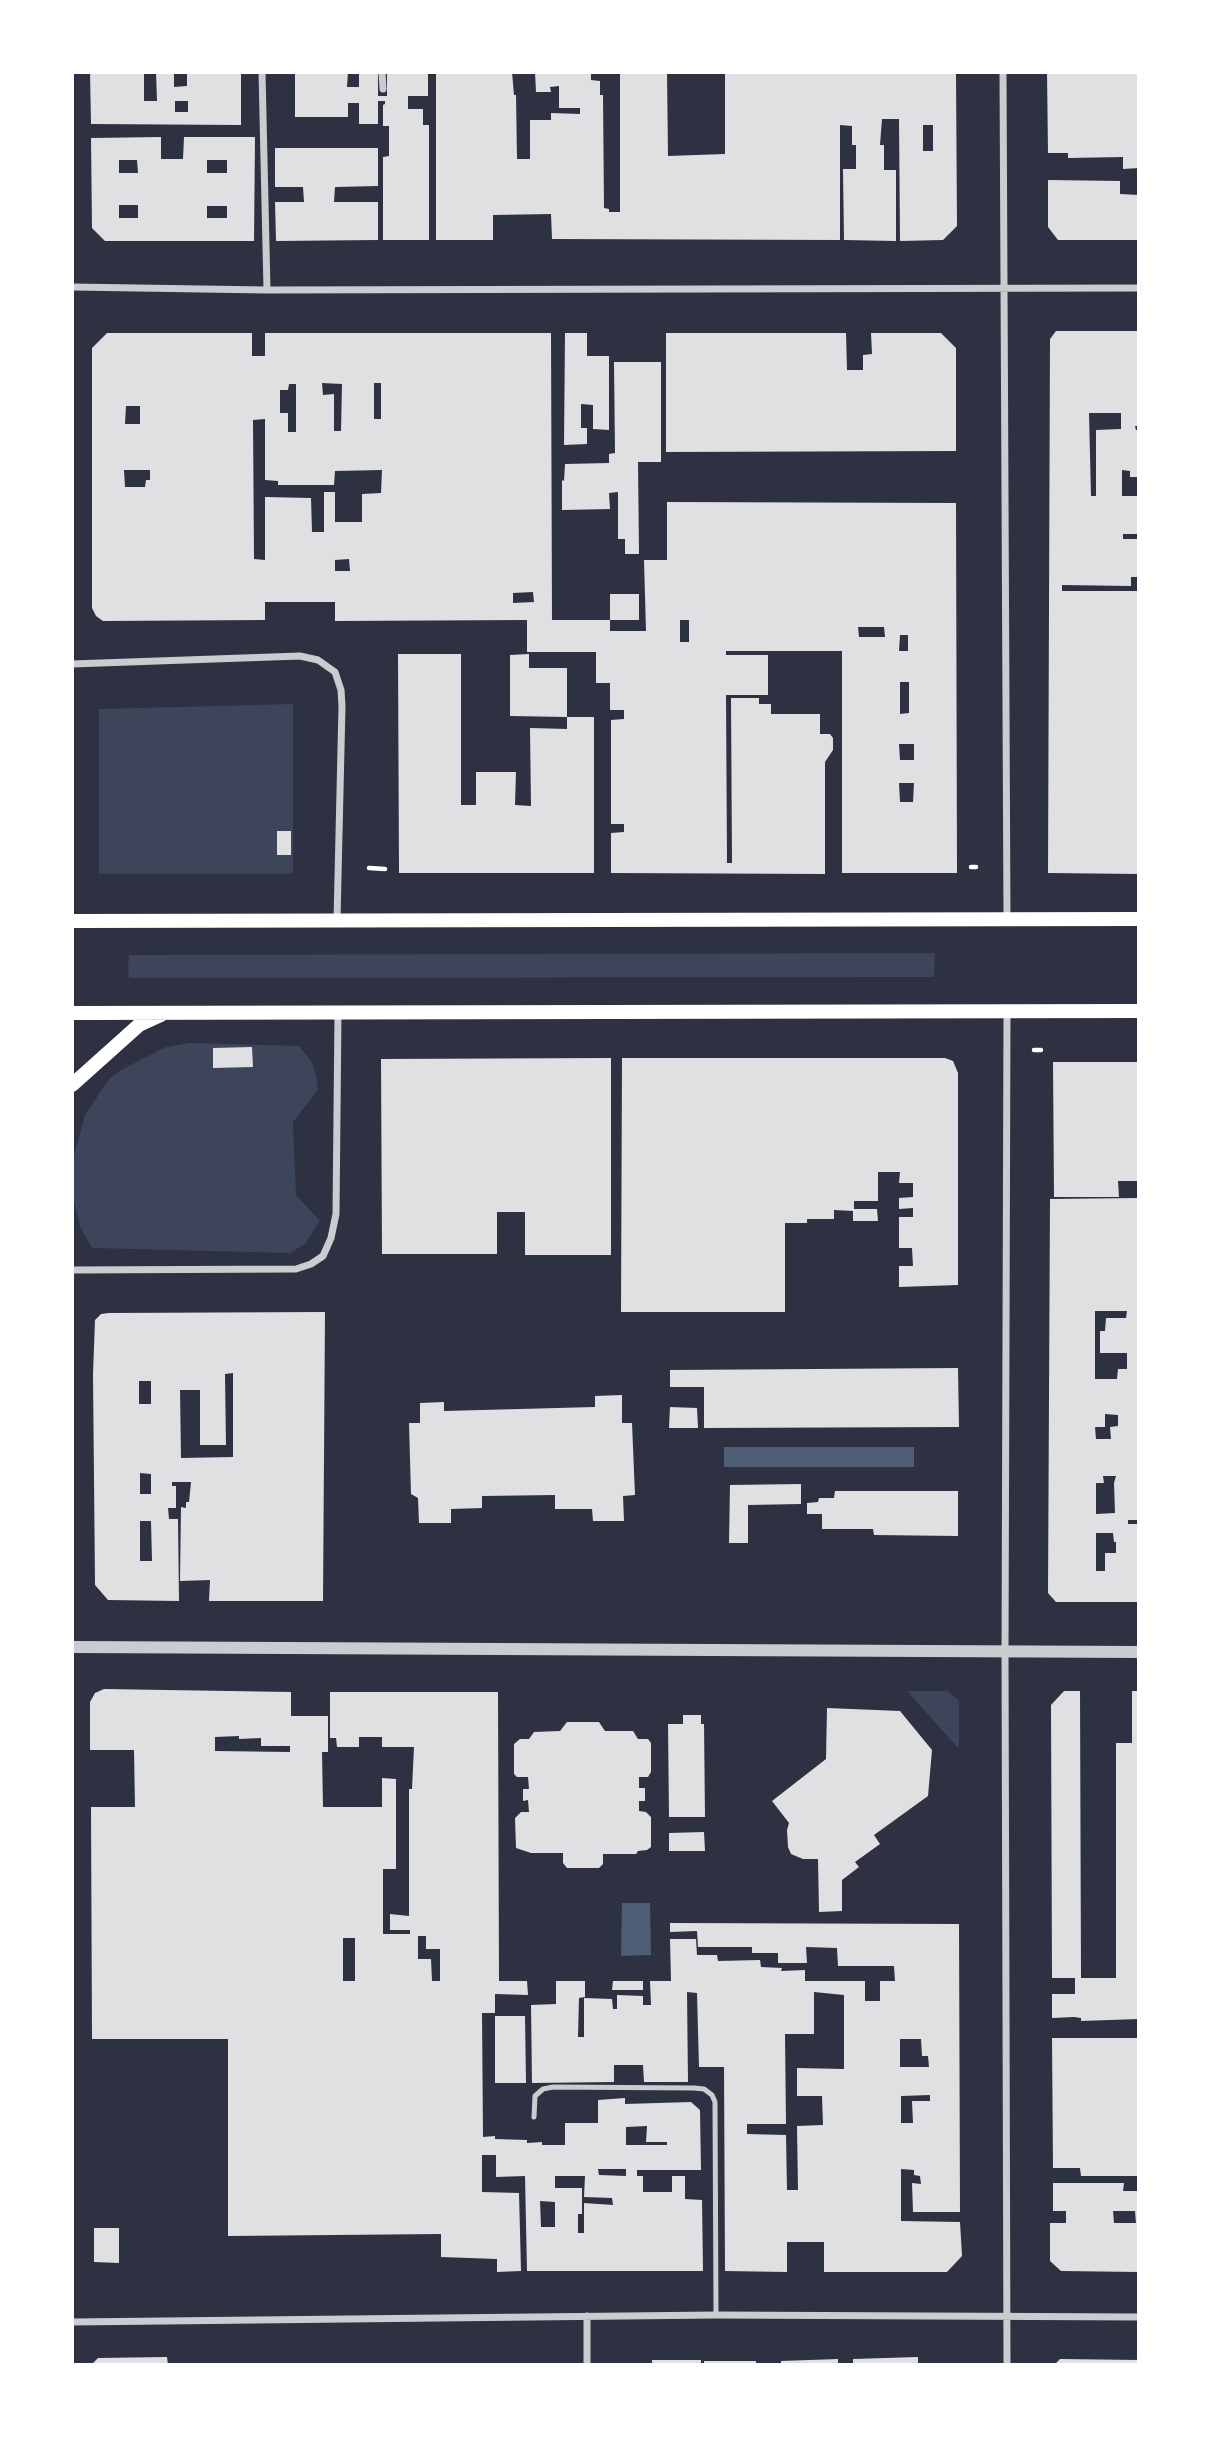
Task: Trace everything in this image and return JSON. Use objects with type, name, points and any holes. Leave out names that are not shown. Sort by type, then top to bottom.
[{"type":"main road","points":[[72,920],[1139,919]]},
{"type":"main road","points":[[72,1013],[1139,1012]]},
{"type":"main road","points":[[72,1085],[139,1025],[166,1013]]},
{"type":"street","points":[[262,72],[267,290]]},
{"type":"street","points":[[382,72],[383,89]]},
{"type":"street","points":[[1003,72],[1007,919]]},
{"type":"street","points":[[72,287],[267,290],[1139,288]]},
{"type":"street","points":[[72,664],[300,656],[318,660],[335,672],[341,690],[342,706],[337,920]]},
{"type":"street","points":[[72,1269],[296,1269],[323,1256],[331,1238],[336,1214],[338,1012]]},
{"type":"street","points":[[1007,1012],[1007,2365]]},
{"type":"street","points":[[72,1647],[1139,1652]]},
{"type":"street","points":[[72,2322],[716,2315],[1139,2317]]},
{"type":"street","points":[[587,2316],[587,2365]]},
{"type":"lane","points":[[534,2117],[535,2096],[543,2089],[553,2087],[694,2088],[704,2089],[712,2095],[715,2102],[716,2315]]},
{"type":"path","points":[[369,869],[385,869]]},
{"type":"path","points":[[1034,1051],[1041,1050]]},
{"type":"shaded area","points":[[293,704],[293,872],[99,874],[99,709]]},
{"type":"shaded area","points":[[935,953],[934,977],[129,978],[128,967],[129,955]]},
{"type":"shaded area","points":[[190,1043],[299,1046],[311,1061],[318,1090],[293,1122],[296,1195],[320,1221],[305,1244],[290,1253],[92,1248],[80,1227],[74,1201],[74,1156],[85,1115],[109,1079],[121,1070],[166,1047]]},
{"type":"shaded area","points":[[724,1447],[914,1447],[914,1467],[724,1467]]},
{"type":"shaded area","points":[[907,1691],[948,1691],[959,1701],[959,1749]]},
{"type":"shaded area","points":[[622,1903],[650,1903],[651,1955],[621,1956]]},
{"type":"building","points":[[90,72],[144,72],[144,101],[157,101],[156,72],[174,72],[174,87],[187,86],[187,72],[241,72],[241,125],[91,124]],"holes":[[[175,101],[188,101],[188,112],[175,112]]]},
{"type":"building","points":[[295,72],[348,72],[347,87],[359,87],[359,72],[378,72],[378,96],[387,96],[387,72],[428,72],[428,96],[408,96],[408,109],[423,109],[423,125],[429,125],[429,240],[383,240],[383,157],[389,156],[389,126],[383,126],[385,101],[378,101],[378,124],[359,124],[359,103],[348,103],[348,117],[295,117]]},
{"type":"building","points":[[436,72],[512,72],[516,95],[517,159],[530,159],[530,120],[551,120],[551,113],[580,114],[580,108],[559,108],[559,86],[550,87],[551,92],[536,92],[535,72],[591,72],[591,80],[600,81],[600,95],[603,95],[604,208],[609,209],[609,212],[620,212],[620,72],[667,72],[668,156],[725,154],[725,72],[956,72],[957,226],[943,240],[900,241],[899,119],[882,119],[880,145],[884,145],[884,170],[896,170],[896,241],[844,240],[843,169],[856,169],[856,145],[852,145],[852,126],[840,125],[840,240],[552,239],[551,214],[493,215],[493,240],[436,240]],"holes":[[[923,125],[933,125],[933,151],[923,151]]]},
{"type":"building","points":[[1047,72],[1139,72],[1139,168],[1123,169],[1123,157],[1068,158],[1068,153],[1048,153]]},
{"type":"building","points":[[161,137],[161,159],[183,159],[184,137],[255,137],[254,241],[105,241],[92,228],[91,138]],"holes":[[[119,160],[137,160],[138,173],[119,173]],[[207,160],[227,160],[227,173],[207,173]],[[119,205],[138,205],[138,218],[119,218]],[[207,206],[227,206],[227,218],[207,218]]]},
{"type":"building","points":[[275,148],[378,148],[378,186],[335,187],[334,202],[378,202],[378,240],[276,241],[275,202],[304,202],[303,187],[275,187]]},
{"type":"building","points":[[1048,180],[1120,181],[1120,194],[1139,195],[1139,240],[1058,240],[1048,227]]},
{"type":"building","points":[[1056,331],[1139,331],[1139,426],[1135,426],[1136,430],[1139,430],[1139,477],[1130,477],[1130,471],[1122,470],[1122,496],[1139,496],[1139,534],[1123,534],[1123,539],[1139,539],[1139,577],[1131,577],[1131,586],[1062,585],[1062,591],[1139,591],[1139,874],[1048,873],[1050,339]],"holes":[[[1089,413],[1121,413],[1121,429],[1096,430],[1096,496],[1091,496]]]},
{"type":"building","points":[[107,333],[252,333],[252,356],[265,356],[265,333],[551,333],[552,620],[610,620],[610,631],[646,631],[644,560],[667,560],[667,502],[956,503],[957,873],[842,873],[842,651],[726,651],[726,655],[768,655],[768,695],[726,695],[727,863],[732,863],[731,698],[759,698],[759,704],[771,704],[771,714],[820,714],[820,734],[830,734],[833,738],[833,750],[825,762],[825,874],[611,873],[611,833],[624,832],[624,824],[611,824],[611,720],[624,719],[624,710],[610,710],[610,683],[596,683],[596,652],[527,652],[527,620],[335,621],[335,602],[265,602],[265,620],[103,621],[96,616],[92,608],[92,348]],"holes":[[[322,383],[342,384],[341,431],[334,431],[334,394],[323,395]],[[374,383],[381,383],[381,419],[374,419]],[[289,384],[296,384],[296,432],[288,432],[288,413],[280,413],[280,390],[288,390]],[[126,406],[140,406],[140,424],[125,424]],[[265,419],[265,480],[278,481],[278,485],[334,485],[335,471],[382,470],[381,493],[362,494],[362,522],[335,522],[335,492],[324,492],[324,532],[312,532],[311,498],[265,497],[265,560],[254,559],[253,420]],[[124,470],[150,470],[150,480],[146,480],[145,487],[125,487]],[[349,559],[350,571],[335,571],[335,560]],[[533,592],[534,602],[513,603],[513,593]],[[680,620],[689,620],[689,642],[680,642]],[[858,627],[884,627],[885,637],[859,637]],[[900,635],[908,635],[908,651],[899,651]],[[900,682],[909,682],[909,713],[900,714]],[[899,744],[914,744],[914,760],[900,760]],[[899,783],[914,783],[913,802],[900,802]]]},
{"type":"building","points":[[565,333],[587,333],[587,356],[609,356],[609,430],[593,429],[593,405],[581,404],[581,428],[587,428],[587,444],[564,445]]},
{"type":"building","points":[[666,333],[846,333],[847,370],[863,370],[863,355],[872,354],[871,333],[941,333],[956,348],[956,451],[666,452]]},
{"type":"building","points":[[614,362],[661,362],[661,462],[638,462],[639,554],[625,554],[625,539],[618,539],[618,492],[609,493],[610,509],[562,510],[565,464],[609,463],[609,454],[615,453]]},
{"type":"building","points":[[610,594],[639,594],[639,620],[610,620]]},
{"type":"building","points":[[398,654],[461,654],[461,805],[476,805],[476,772],[516,772],[515,805],[531,806],[530,728],[567,729],[567,717],[594,717],[594,873],[399,873]]},
{"type":"building","points":[[529,654],[529,668],[567,668],[567,717],[510,716],[510,655]]},
{"type":"building","points":[[277,831],[291,831],[291,855],[277,855]]},
{"type":"building","points":[[252,1047],[253,1067],[213,1068],[213,1048]]},
{"type":"building","points":[[611,1058],[611,1255],[525,1255],[525,1212],[497,1212],[497,1254],[382,1254],[381,1059]]},
{"type":"building","points":[[622,1058],[945,1058],[953,1061],[958,1073],[958,1285],[899,1287],[899,1266],[913,1266],[912,1248],[899,1248],[899,1217],[913,1217],[913,1208],[899,1209],[899,1198],[913,1197],[913,1183],[899,1183],[900,1172],[878,1172],[878,1201],[854,1201],[854,1209],[877,1209],[878,1221],[853,1221],[853,1211],[834,1210],[834,1219],[807,1219],[807,1223],[785,1223],[785,1312],[621,1312]]},
{"type":"building","points":[[1053,1062],[1139,1062],[1139,1181],[1118,1181],[1119,1197],[1054,1197]]},
{"type":"building","points":[[1139,1198],[1139,1520],[1128,1520],[1128,1524],[1139,1524],[1139,1602],[1056,1602],[1048,1593],[1050,1199]],"holes":[[[1095,1311],[1127,1311],[1126,1318],[1106,1318],[1105,1331],[1100,1331],[1100,1353],[1127,1353],[1127,1369],[1118,1369],[1117,1379],[1095,1379]],[[1105,1414],[1118,1415],[1118,1426],[1110,1427],[1111,1439],[1096,1439],[1095,1427],[1105,1427]],[[1103,1476],[1116,1476],[1115,1513],[1096,1514],[1096,1483],[1104,1483]],[[1096,1533],[1113,1533],[1116,1553],[1105,1553],[1105,1571],[1096,1571]]]},
{"type":"building","points":[[325,1312],[323,1601],[209,1601],[210,1580],[180,1581],[181,1507],[186,1508],[186,1502],[189,1502],[191,1482],[172,1482],[172,1486],[176,1486],[176,1508],[168,1508],[169,1519],[178,1519],[179,1601],[108,1600],[95,1585],[95,1320],[101,1314]],"holes":[[[233,1373],[233,1457],[181,1458],[180,1390],[200,1390],[200,1445],[226,1445],[225,1374]],[[139,1381],[151,1381],[151,1404],[139,1404]],[[140,1473],[151,1474],[151,1494],[140,1494]],[[140,1521],[151,1521],[152,1561],[140,1561]]]},
{"type":"building","points":[[958,1368],[959,1427],[704,1428],[704,1387],[670,1387],[670,1370]]},
{"type":"building","points":[[622,1395],[622,1423],[632,1423],[635,1495],[623,1496],[624,1521],[593,1521],[592,1509],[555,1509],[555,1495],[482,1496],[482,1508],[451,1509],[451,1523],[419,1523],[418,1498],[411,1494],[409,1423],[420,1423],[420,1403],[444,1402],[444,1411],[595,1407],[595,1396]]},
{"type":"building","points":[[670,1407],[697,1408],[698,1428],[669,1428]]},
{"type":"building","points":[[801,1484],[801,1504],[748,1505],[748,1543],[729,1543],[730,1485]]},
{"type":"building","points":[[835,1491],[958,1491],[958,1536],[874,1535],[873,1529],[822,1529],[822,1514],[807,1514],[807,1503],[818,1502],[819,1498],[834,1498]]},
{"type":"building","points":[[104,1689],[291,1692],[291,1716],[328,1716],[328,1752],[322,1752],[323,1807],[382,1807],[382,1778],[396,1779],[396,1869],[383,1869],[383,1934],[410,1934],[410,1930],[390,1930],[390,1914],[409,1916],[409,1789],[412,1789],[414,1747],[382,1747],[382,1737],[359,1737],[359,1747],[337,1747],[336,1738],[330,1738],[330,1692],[498,1692],[499,1981],[527,1981],[528,1995],[495,1994],[495,2013],[482,2013],[483,2137],[527,2140],[527,2143],[542,2142],[542,2145],[565,2145],[565,2123],[598,2123],[598,2100],[625,2098],[625,2104],[691,2102],[700,2110],[701,2170],[637,2170],[637,2176],[643,2176],[643,2192],[672,2192],[672,2176],[685,2176],[685,2199],[702,2200],[703,2271],[527,2271],[525,2176],[496,2177],[496,2155],[482,2155],[482,2192],[519,2193],[521,2271],[497,2272],[497,2259],[441,2257],[441,2234],[228,2236],[228,2039],[92,2039],[91,1807],[135,1807],[134,1750],[90,1750],[90,1702],[95,1693]],"holes":[[[215,1737],[261,1738],[261,1746],[290,1746],[290,1752],[215,1751]],[[418,1936],[426,1936],[426,1949],[440,1949],[440,1981],[432,1981],[431,1959],[418,1959]],[[343,1938],[355,1938],[355,1981],[343,1981]],[[647,2126],[646,2142],[667,2142],[667,2145],[626,2145],[626,2127]],[[598,2169],[626,2169],[626,2176],[599,2175]],[[555,2176],[585,2176],[584,2197],[612,2198],[613,2205],[584,2203],[584,2233],[578,2233],[578,2214],[582,2214],[582,2188],[555,2188]],[[540,2201],[555,2202],[555,2227],[541,2227]]]},
{"type":"building","points":[[1064,1691],[1080,1691],[1081,1978],[1116,1978],[1116,1743],[1132,1743],[1132,1691],[1139,1691],[1139,2019],[1081,2021],[1081,2018],[1074,2017],[1052,2018],[1052,1994],[1075,1994],[1075,1978],[1052,1978],[1051,1705]]},
{"type":"building","points":[[827,1708],[900,1711],[932,1750],[928,1796],[874,1835],[880,1844],[855,1862],[859,1867],[842,1880],[842,1911],[819,1912],[818,1859],[803,1859],[791,1854],[788,1847],[789,1823],[772,1801],[826,1759]]},
{"type":"building","points":[[683,1715],[701,1715],[701,1724],[704,1724],[705,1817],[669,1817],[668,1724],[683,1724]]},
{"type":"building","points":[[567,1722],[599,1722],[605,1731],[633,1731],[638,1739],[648,1739],[651,1743],[651,1772],[648,1777],[639,1777],[639,1788],[645,1788],[645,1801],[639,1801],[639,1811],[646,1812],[651,1817],[651,1847],[647,1850],[638,1851],[636,1854],[603,1854],[603,1864],[599,1868],[567,1868],[563,1863],[563,1853],[531,1853],[516,1848],[515,1818],[521,1812],[529,1812],[528,1800],[523,1801],[523,1789],[529,1789],[528,1777],[517,1777],[514,1774],[514,1744],[520,1739],[529,1739],[534,1732],[560,1731]]},
{"type":"building","points":[[704,1832],[705,1851],[669,1851],[669,1833]]},
{"type":"building","points":[[670,1923],[959,1924],[960,2212],[913,2212],[912,2183],[921,2184],[920,2176],[914,2175],[914,2170],[901,2169],[901,2221],[960,2222],[962,2256],[947,2272],[824,2272],[824,2242],[787,2242],[787,2272],[725,2271],[724,2067],[699,2067],[697,1993],[687,1992],[688,2082],[644,2082],[643,2065],[614,2065],[614,2082],[532,2083],[531,2005],[556,2004],[556,1981],[585,1981],[585,1997],[579,1998],[578,2037],[584,2037],[584,1998],[612,1999],[613,2009],[617,2009],[617,1995],[643,1996],[643,2005],[651,2005],[650,1981],[671,1981],[670,1939],[696,1939],[697,1955],[717,1955],[718,1961],[760,1960],[761,1967],[782,1968],[781,1971],[805,1970],[805,1981],[865,1981],[865,2001],[880,2001],[880,1981],[895,1981],[894,1966],[838,1966],[837,1948],[806,1947],[807,1963],[778,1963],[778,1953],[752,1953],[752,1947],[698,1947],[697,1931],[670,1932]],"holes":[[[814,1992],[844,1995],[844,2069],[797,2068],[797,2096],[822,2096],[823,2125],[797,2126],[798,2190],[787,2190],[786,2135],[747,2134],[747,2124],[786,2124],[785,2034],[814,2034]],[[900,2039],[921,2039],[922,2056],[928,2056],[929,2067],[900,2067]],[[930,2095],[930,2101],[912,2101],[913,2123],[901,2123],[901,2096]]]},
{"type":"building","points":[[613,1981],[643,1981],[643,1990],[612,1990]]},
{"type":"building","points":[[495,2016],[525,2016],[526,2083],[495,2083]]},
{"type":"building","points":[[1052,2038],[1139,2038],[1139,2176],[1081,2176],[1080,2168],[1053,2168]]},
{"type":"building","points":[[1053,2183],[1124,2183],[1123,2191],[1139,2191],[1139,2272],[1061,2271],[1050,2261],[1050,2223],[1066,2223],[1066,2211],[1053,2211]],"holes":[[[1113,2211],[1135,2211],[1136,2223],[1114,2223]]]},
{"type":"building","points":[[94,2228],[119,2228],[119,2263],[94,2262]]},
{"type":"building","points":[[167,2357],[168,2365],[91,2365],[98,2358]]},
{"type":"building","points":[[918,2357],[918,2365],[853,2365],[853,2359]]},
{"type":"building","points":[[838,2359],[838,2365],[781,2365],[781,2361]]},
{"type":"building","points":[[1060,2359],[1139,2360],[1139,2365],[1054,2365]]},
{"type":"building","points":[[652,2360],[701,2360],[701,2365],[652,2365]]},
{"type":"building","points":[[704,2361],[756,2361],[756,2365],[704,2365]]}]
